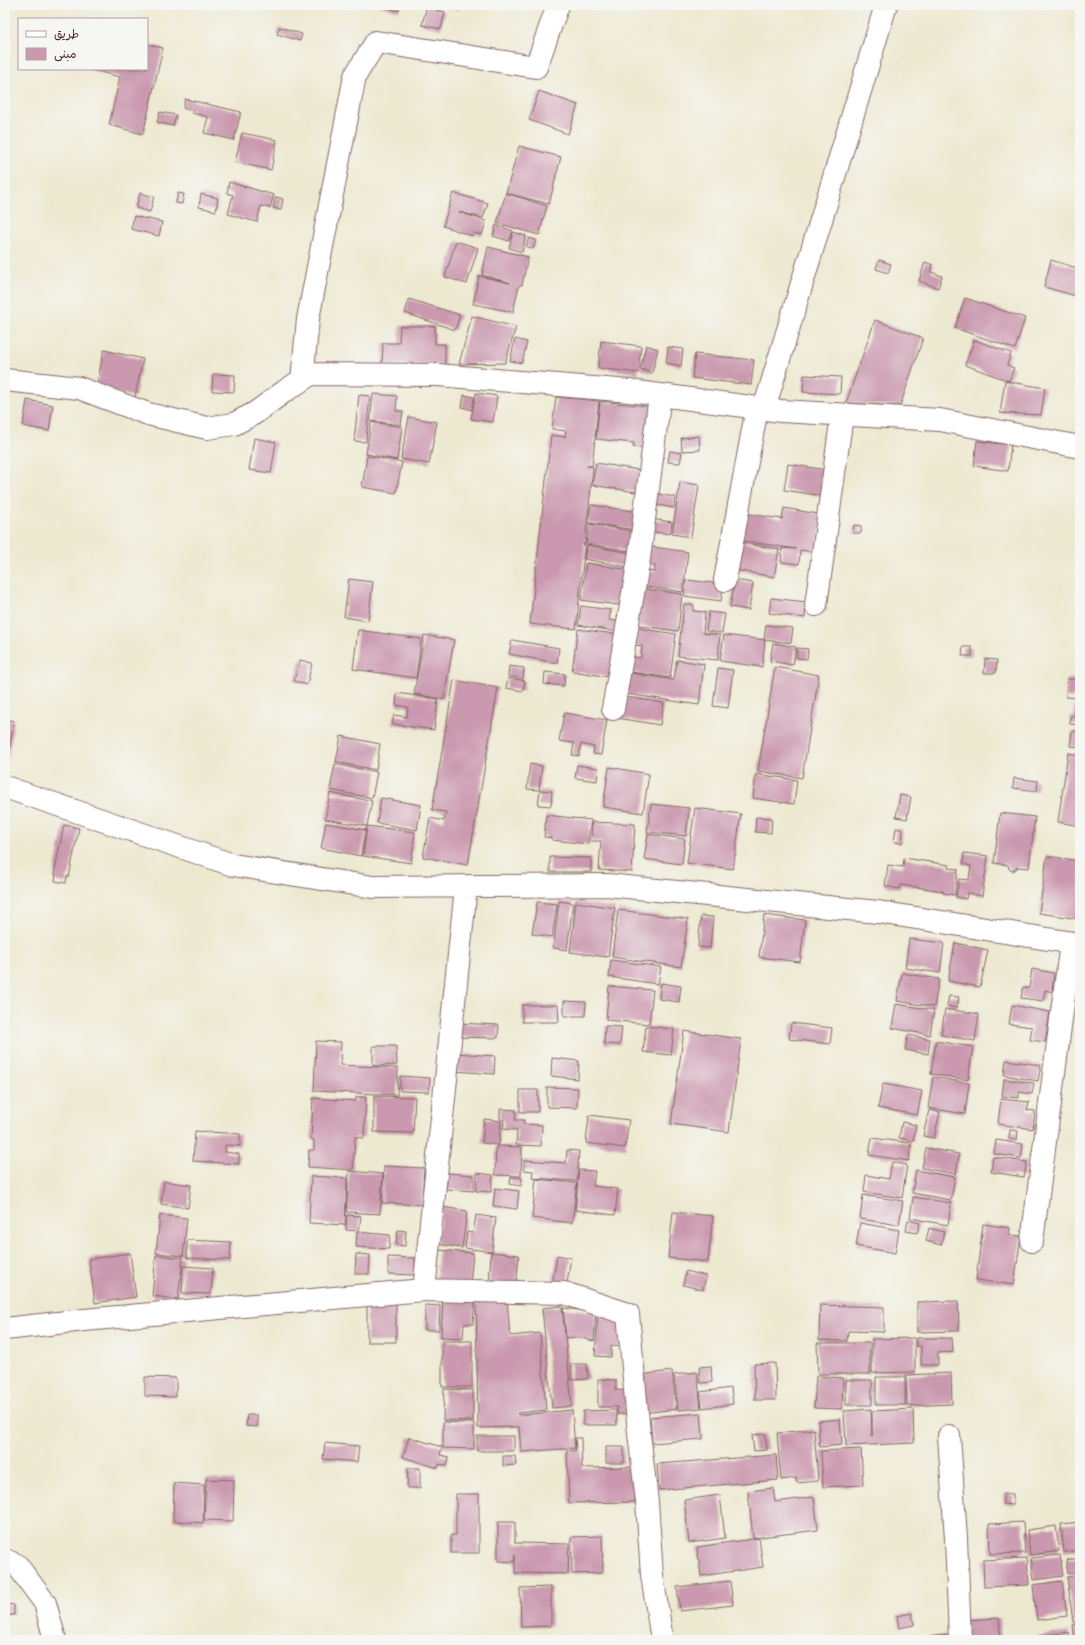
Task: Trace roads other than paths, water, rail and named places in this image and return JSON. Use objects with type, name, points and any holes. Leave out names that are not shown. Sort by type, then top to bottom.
[{"type":"street","points":[[302,380],[308,319],[355,76],[376,42],[536,67],[558,5]]},
{"type":"street","points":[[725,580],[760,408],[886,5]]},
{"type":"street","points":[[5,380],[79,388],[148,414],[207,428],[234,424],[255,413],[311,374],[438,375],[630,391],[781,411],[940,420],[1080,447]]},
{"type":"street","points":[[614,709],[639,559],[660,395]]},
{"type":"street","points":[[816,605],[842,415]]},
{"type":"street","points":[[5,787],[233,865],[373,887],[607,885],[878,912],[1075,943],[1032,1241]]},
{"type":"street","points":[[424,1290],[466,887]]},
{"type":"street","points":[[5,1329],[84,1320],[424,1290],[564,1293],[628,1314],[647,1502],[652,1575],[662,1640]]},
{"type":"street","points":[[949,1436],[956,1538],[960,1640]]},
{"type":"street","points":[[5,1560],[17,1564],[45,1603],[55,1640]]}]
